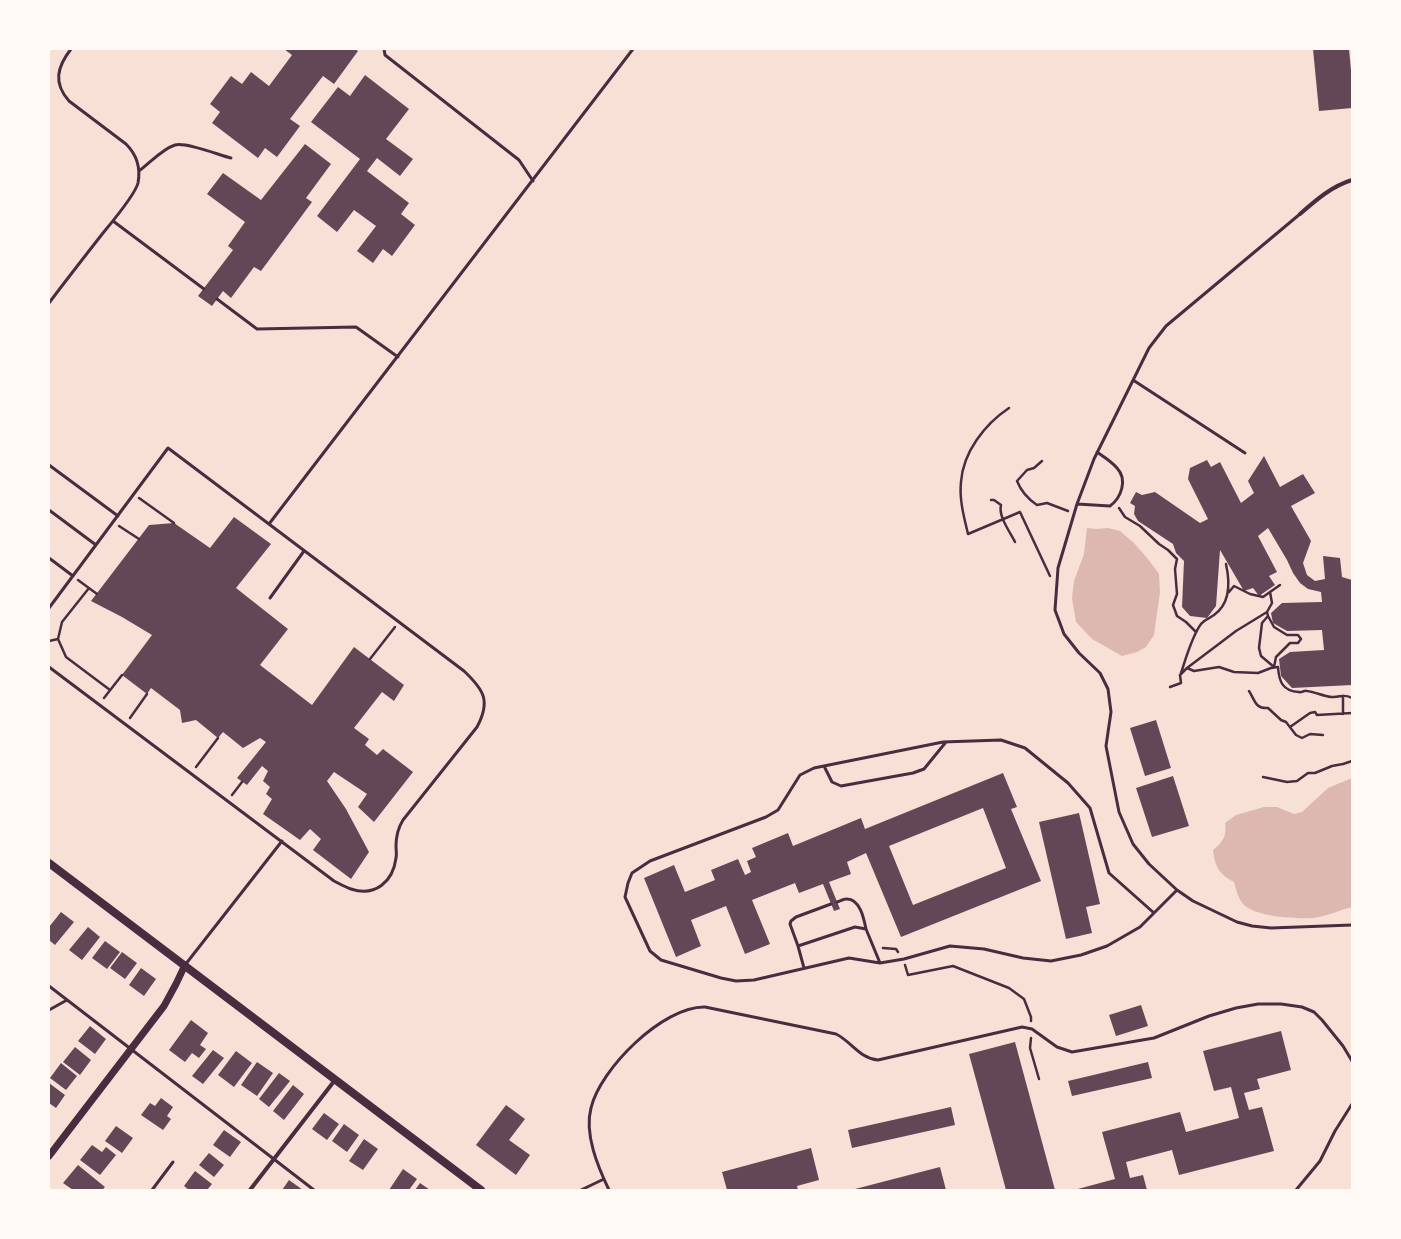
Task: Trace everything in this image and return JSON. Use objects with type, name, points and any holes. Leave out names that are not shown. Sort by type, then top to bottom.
[{"type":"main road","points":[[49,863],[481,1190]]},
{"type":"street","points":[[1300,214],[1341,183],[1352,180]]},
{"type":"street","points":[[49,1156],[164,1006],[184,965]]},
{"type":"street","points":[[250,1190],[335,1080]]},
{"type":"lane","points":[[49,303],[113,221],[136,188],[139,171],[137,160],[133,151],[126,144],[69,101],[64,95],[59,85],[58,75],[60,66],[71,49]]},
{"type":"lane","points":[[384,49],[384,55],[519,160],[533,181]]},
{"type":"lane","points":[[269,524],[633,49]]},
{"type":"lane","points":[[139,171],[163,152],[176,145],[186,145],[230,158]]},
{"type":"lane","points":[[1300,214],[1166,326],[1149,348],[1097,452],[1077,504],[1058,568],[1055,610],[1064,634],[1079,653],[1100,673],[1108,689],[1111,712],[1106,746],[1119,812],[1133,844],[1149,864],[1177,890],[1193,901],[1237,922],[1252,926],[1270,928],[1352,925]]},
{"type":"lane","points":[[113,221],[204,289]]},
{"type":"lane","points":[[217,299],[257,329],[356,326],[398,357]]},
{"type":"lane","points":[[1133,380],[1245,453]]},
{"type":"lane","points":[[49,607],[168,448],[464,671],[476,682],[482,692],[484,703],[483,716],[403,820],[397,830],[396,857],[393,873],[378,888],[366,892],[351,890],[334,881],[49,667]]},
{"type":"lane","points":[[1077,504],[1110,506],[1120,495],[1122,478],[1117,468],[1097,452]]},
{"type":"lane","points":[[49,465],[118,516]]},
{"type":"lane","points":[[49,510],[96,545]]},
{"type":"lane","points":[[270,598],[304,551]]},
{"type":"lane","points":[[49,558],[73,576]]},
{"type":"lane","points":[[1154,913],[1109,873],[1090,808],[1068,783],[1026,748],[1001,740],[946,742],[814,768],[800,776],[778,810],[766,817],[650,861],[632,873],[625,897],[650,951],[661,960],[736,981],[754,980],[849,958],[880,963],[904,960],[950,946],[984,949],[1022,958],[1051,961],[1081,955],[1107,946],[1140,927],[1154,913],[1177,890]]},
{"type":"lane","points":[[824,766],[832,782],[840,786],[913,774],[924,769],[946,742]]},
{"type":"lane","points":[[184,965],[282,841]]},
{"type":"lane","points":[[837,902],[850,899],[854,902],[862,914],[866,929],[880,963]]},
{"type":"lane","points":[[804,968],[790,924],[791,921],[796,917],[831,904]]},
{"type":"lane","points":[[798,946],[855,926],[866,929]]},
{"type":"lane","points":[[49,986],[314,1190]]},
{"type":"lane","points":[[49,1010],[68,1000]]},
{"type":"lane","points":[[609,1190],[592,1146],[590,1122],[591,1108],[597,1092],[606,1077],[641,1038],[661,1022],[678,1013],[697,1007],[836,1034],[845,1039],[862,1055],[872,1060],[878,1060],[1022,1027],[1032,1029],[1057,1047],[1072,1052],[1149,1039],[1209,1016],[1236,1008],[1258,1004],[1282,1004],[1302,1007],[1314,1012],[1343,1046],[1352,1061]]},
{"type":"lane","points":[[1296,1190],[1320,1160],[1335,1131],[1352,1104]]},
{"type":"lane","points":[[152,1190],[173,1162]]},
{"type":"lane","points":[[581,1190],[604,1179]]},
{"type":"path","points":[[1009,408],[993,420],[970,451],[965,462],[961,482],[962,513],[968,534],[1020,512],[1049,575],[1057,581]]},
{"type":"path","points":[[1042,461],[1034,468],[1027,470],[1017,481],[1019,487],[1029,500],[1036,505],[1047,503],[1074,514]]},
{"type":"path","points":[[134,494],[174,523]]},
{"type":"path","points":[[991,500],[994,500],[1001,505],[1000,509],[1015,542]]},
{"type":"path","points":[[1114,509],[1118,507],[1125,517],[1140,526],[1177,559],[1175,569],[1176,594],[1173,605],[1177,616],[1186,622],[1196,632]]},
{"type":"path","points":[[113,522],[139,539]]},
{"type":"path","points":[[1170,687],[1181,683],[1180,675],[1196,632],[1202,622],[1214,616],[1222,609],[1228,593],[1229,578],[1226,564]]},
{"type":"path","points":[[73,576],[97,594]]},
{"type":"path","points":[[1228,593],[1234,586],[1250,594],[1263,597],[1280,586]]},
{"type":"path","points":[[89,588],[62,622],[58,639],[66,657],[110,690]]},
{"type":"path","points":[[1270,592],[1272,603],[1268,614],[1262,623],[1259,648],[1260,656],[1274,667],[1278,667],[1278,678],[1283,685],[1291,691],[1300,693],[1306,690],[1332,697],[1346,695],[1352,698]]},
{"type":"path","points":[[1180,675],[1236,631],[1268,614]]},
{"type":"path","points":[[1268,614],[1274,627],[1287,635],[1298,635],[1301,639],[1298,643],[1290,643],[1276,657],[1274,667]]},
{"type":"path","points":[[370,659],[399,622]]},
{"type":"path","points":[[49,641],[58,639]]},
{"type":"path","points":[[1187,668],[1194,671],[1219,667],[1234,672],[1258,673],[1274,667]]},
{"type":"path","points":[[99,705],[122,675]]},
{"type":"path","points":[[1249,691],[1256,704],[1262,708],[1268,708],[1281,720],[1286,722],[1296,735],[1302,738],[1310,734],[1323,735]]},
{"type":"path","points":[[126,725],[147,694]]},
{"type":"path","points":[[1343,696],[1343,714]]},
{"type":"path","points":[[1290,728],[1310,713],[1315,712],[1317,715],[1352,713]]},
{"type":"path","points":[[191,773],[218,738]]},
{"type":"path","points":[[1263,777],[1292,782],[1297,781],[1308,773],[1315,773],[1332,766],[1352,761]]},
{"type":"path","points":[[228,800],[242,782]]},
{"type":"path","points":[[881,944],[883,948],[896,950],[904,960],[908,975],[953,966],[1009,988],[1024,999],[1031,1017],[1032,1029],[1030,1048],[1039,1079]]},
{"type":"shaded area","points":[[1087,528],[1108,528],[1120,531],[1134,543],[1159,574],[1160,592],[1154,635],[1146,647],[1137,652],[1122,656],[1092,639],[1076,622],[1072,598],[1074,581],[1084,554]]},
{"type":"shaded area","points":[[1352,778],[1352,907],[1313,918],[1297,918],[1267,915],[1250,909],[1244,905],[1236,891],[1234,882],[1221,873],[1215,861],[1213,850],[1224,838],[1225,823],[1236,815],[1264,807],[1277,807],[1294,814],[1302,812],[1328,788]]},
{"type":"building","points":[[284,49],[355,49],[358,51],[334,84],[323,76],[290,119],[300,126],[277,157],[265,148],[258,158],[212,123],[220,112],[210,104],[231,76],[242,84],[251,72],[269,86],[292,55]]},
{"type":"building","points":[[1313,49],[1349,49],[1352,81],[1352,108],[1319,111]]},
{"type":"building","points":[[365,75],[409,109],[386,139],[413,159],[400,176],[377,158],[367,171],[409,203],[401,214],[415,225],[392,256],[383,249],[373,263],[357,251],[376,226],[354,210],[337,232],[317,216],[360,159],[311,122],[338,87],[350,96]]},
{"type":"building","points":[[305,144],[331,164],[306,198],[312,202],[261,271],[254,267],[231,298],[223,291],[212,306],[198,296],[233,250],[228,246],[245,222],[207,194],[223,173],[261,200]]},
{"type":"building","points":[[1264,456],[1280,487],[1303,474],[1315,493],[1291,506],[1311,541],[1303,563],[1307,575],[1315,581],[1325,579],[1323,556],[1340,558],[1342,577],[1352,580],[1352,685],[1292,688],[1281,676],[1279,659],[1290,652],[1324,650],[1322,630],[1287,631],[1273,623],[1271,613],[1282,603],[1322,602],[1321,592],[1308,589],[1300,583],[1268,528],[1258,536],[1277,572],[1269,576],[1275,585],[1259,596],[1253,588],[1244,591],[1220,550],[1216,606],[1207,618],[1190,616],[1182,607],[1184,561],[1176,553],[1173,544],[1138,521],[1134,514],[1135,506],[1130,503],[1136,492],[1142,495],[1155,492],[1200,523],[1208,519],[1188,479],[1190,468],[1207,460],[1211,467],[1220,462],[1241,503],[1254,493],[1248,481]]},
{"type":"building","points":[[234,517],[271,544],[236,588],[288,629],[260,665],[312,705],[354,647],[404,685],[394,701],[382,692],[354,728],[369,739],[365,745],[377,755],[383,749],[413,772],[374,822],[358,807],[367,794],[334,772],[327,781],[346,809],[369,852],[351,879],[313,850],[321,839],[310,829],[300,840],[263,814],[272,799],[266,794],[270,787],[263,781],[268,771],[262,766],[247,785],[237,778],[266,742],[260,738],[243,748],[223,732],[218,738],[196,720],[182,723],[180,710],[151,688],[147,694],[122,675],[152,635],[91,601],[149,525],[174,523],[210,548]]},
{"type":"building","points":[[1156,720],[1171,768],[1145,776],[1130,728]]},
{"type":"building","points":[[1003,773],[1017,807],[1011,809],[1041,881],[901,937],[866,853],[847,862],[851,874],[829,882],[840,909],[834,911],[823,884],[799,893],[795,883],[752,900],[770,944],[745,954],[726,906],[691,920],[701,946],[676,957],[644,878],[674,865],[685,892],[715,880],[711,870],[738,859],[745,875],[751,872],[747,861],[756,857],[752,848],[788,833],[793,846],[861,818],[865,829]],"holes":[[[983,808],[1006,868],[913,905],[889,846]]]},
{"type":"building","points":[[1173,776],[1189,826],[1152,837],[1136,788]]},
{"type":"building","points":[[1079,813],[1100,904],[1086,907],[1092,933],[1066,939],[1039,822]]},
{"type":"building","points":[[61,912],[74,922],[55,945],[49,940],[49,927]]},
{"type":"building","points":[[88,927],[100,937],[82,960],[69,950]]},
{"type":"building","points":[[105,941],[120,952],[107,969],[92,958]]},
{"type":"building","points":[[122,952],[137,963],[125,979],[110,968]]},
{"type":"building","points":[[141,968],[156,979],[144,996],[129,985]]},
{"type":"building","points":[[1141,1005],[1148,1026],[1116,1036],[1109,1015]]},
{"type":"building","points":[[191,1020],[208,1033],[200,1045],[206,1049],[199,1058],[192,1053],[185,1062],[169,1050]]},
{"type":"building","points":[[90,1026],[106,1039],[95,1054],[78,1041]]},
{"type":"building","points":[[1281,1031],[1291,1070],[1257,1079],[1260,1089],[1244,1093],[1249,1110],[1262,1107],[1274,1151],[1179,1175],[1172,1150],[1126,1162],[1130,1178],[1143,1175],[1147,1190],[1074,1190],[1115,1179],[1102,1132],[1180,1112],[1186,1132],[1239,1118],[1231,1087],[1214,1091],[1203,1051]]},
{"type":"building","points":[[1015,1042],[1055,1190],[1006,1190],[969,1054]]},
{"type":"building","points":[[75,1047],[91,1060],[80,1075],[63,1062]]},
{"type":"building","points":[[213,1050],[224,1058],[203,1084],[192,1076]]},
{"type":"building","points":[[236,1051],[252,1063],[234,1087],[218,1075]]},
{"type":"building","points":[[257,1062],[273,1073],[257,1096],[241,1085]]},
{"type":"building","points":[[1148,1062],[1152,1078],[1072,1096],[1068,1081]]},
{"type":"building","points":[[61,1063],[77,1076],[66,1090],[50,1078]]},
{"type":"building","points":[[279,1073],[290,1081],[269,1107],[259,1099]]},
{"type":"building","points":[[49,1083],[65,1095],[56,1108],[49,1103]]},
{"type":"building","points":[[293,1085],[304,1094],[284,1120],[273,1111]]},
{"type":"building","points":[[161,1098],[173,1107],[167,1116],[171,1119],[163,1130],[141,1115],[150,1103],[155,1106]]},
{"type":"building","points":[[506,1105],[525,1119],[509,1140],[530,1155],[516,1175],[476,1145]]},
{"type":"building","points":[[951,1107],[955,1125],[852,1148],[848,1130]]},
{"type":"building","points":[[324,1113],[339,1124],[327,1140],[312,1129]]},
{"type":"building","points":[[344,1124],[359,1135],[347,1152],[332,1141]]},
{"type":"building","points":[[116,1126],[133,1138],[122,1153],[105,1141]]},
{"type":"building","points":[[224,1130],[241,1142],[230,1157],[213,1145]]},
{"type":"building","points":[[364,1139],[378,1149],[363,1170],[349,1161]]},
{"type":"building","points":[[92,1145],[102,1152],[106,1147],[116,1155],[100,1175],[80,1160]]},
{"type":"building","points":[[811,1148],[819,1180],[797,1186],[798,1190],[727,1190],[722,1172]]},
{"type":"building","points":[[209,1153],[224,1165],[214,1177],[199,1165]]},
{"type":"building","points":[[78,1165],[105,1187],[102,1190],[73,1190],[63,1183]]},
{"type":"building","points":[[940,1167],[946,1190],[855,1190],[855,1189]]},
{"type":"building","points":[[403,1169],[417,1179],[409,1190],[389,1190]]},
{"type":"building","points":[[195,1171],[212,1184],[207,1190],[189,1190],[184,1186]]},
{"type":"building","points":[[289,1180],[303,1190],[282,1190]]},
{"type":"building","points":[[420,1183],[430,1190],[415,1190]]}]
